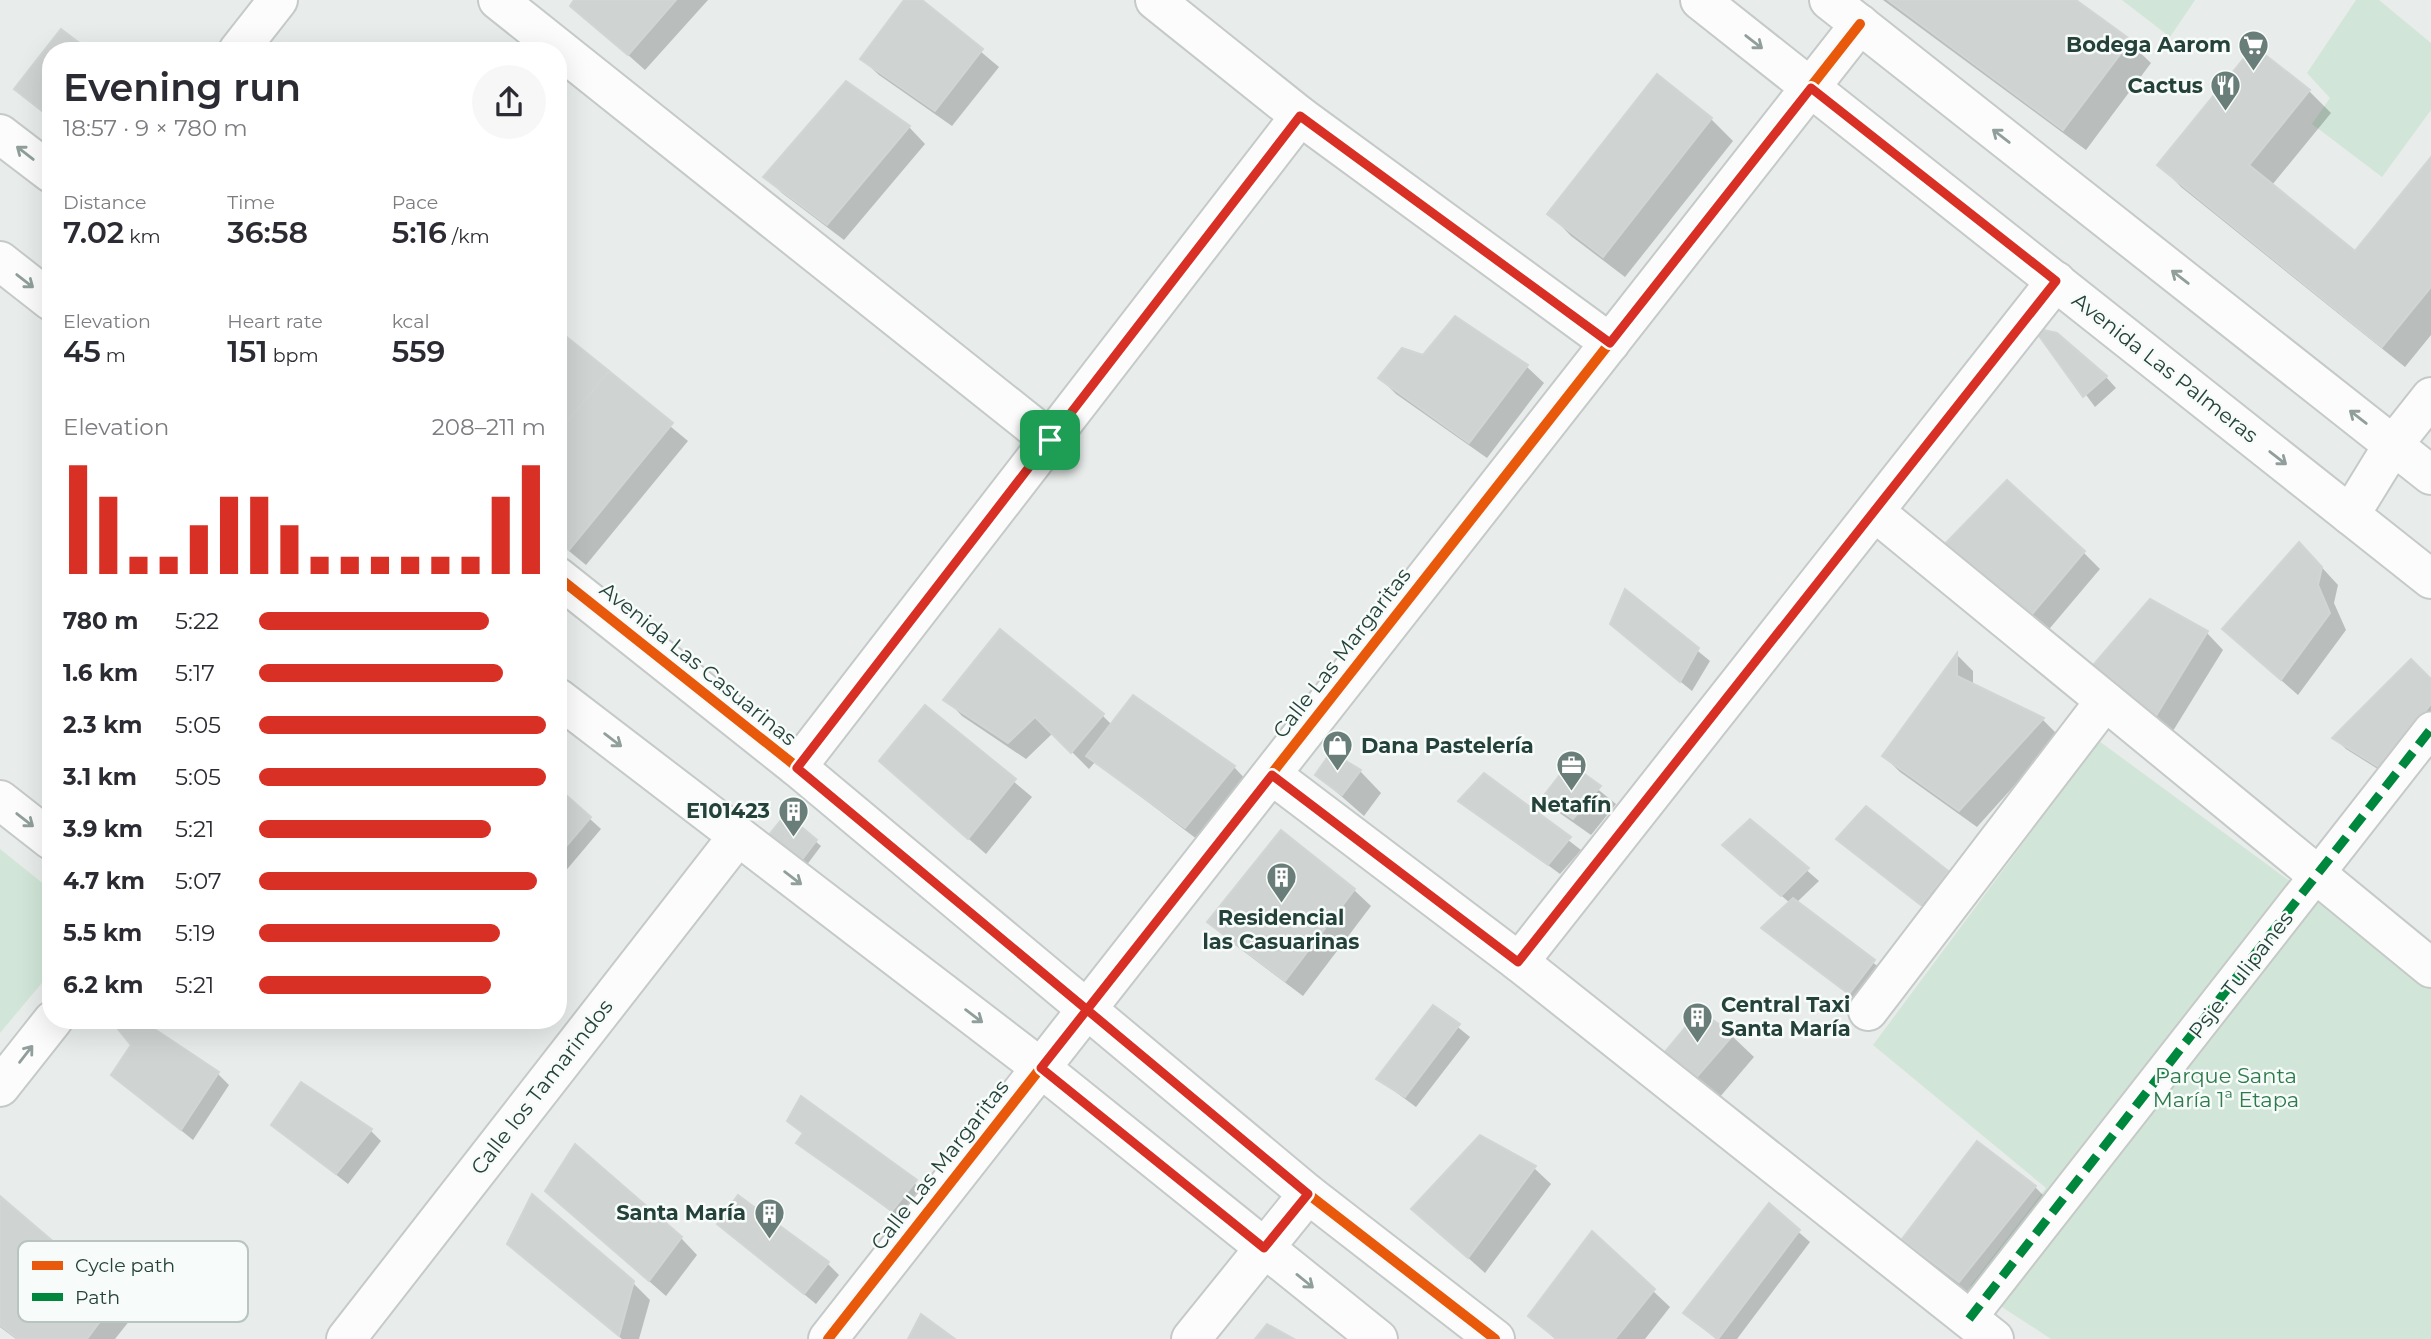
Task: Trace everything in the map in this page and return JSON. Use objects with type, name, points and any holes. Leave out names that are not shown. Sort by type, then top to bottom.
[{"type":"street","points":[[245,42],[278,0]]},
{"type":"street","points":[[498,0],[551,42]]},
{"type":"street","points":[[1155,0],[1300,116],[1610,343]]},
{"type":"street","name":"Avenida Las Palmeras","points":[[1700,0],[2431,579]]},
{"type":"street","points":[[1829,0],[2431,475]]},
{"type":"street","name":"Calle Las Margaritas","points":[[828,1339],[1860,24]]},
{"type":"street","points":[[567,55],[1050,440]]},
{"type":"street","points":[[797,768],[1300,116]]},
{"type":"street","points":[[0,134],[42,166]]},
{"type":"street","points":[[0,261],[42,294]]},
{"type":"street","points":[[1518,962],[2056,281]]},
{"type":"street","points":[[2350,515],[2393,445],[2431,397]]},
{"type":"street","points":[[1875,512],[2431,968]]},
{"type":"street","name":"Avenida Las Casuarinas","points":[[567,584],[797,768],[1308,1194],[1495,1339]]},
{"type":"street","points":[[1868,1011],[2105,701]]},
{"type":"street","points":[[567,705],[1041,1068],[1378,1339]]},
{"type":"street","name":"Psje. Tulipanes","points":[[1982,1329],[2318,875],[2431,729]]},
{"type":"street","points":[[1272,775],[1518,962],[1982,1329]]},
{"type":"street","points":[[0,800],[42,833]]},
{"type":"street","name":"Calle los Tamarindos","points":[[346,1339],[738,836]]},
{"type":"street","points":[[0,1087],[46,1029]]},
{"type":"street","points":[[1191,1339],[1308,1194]]},
{"type":"green space","points":[[2122,0],[2195,0],[2170,37]]},
{"type":"green space","points":[[2356,0],[2379,0],[2431,43],[2431,110],[2382,177],[2312,124],[2330,98],[2307,73]]},
{"type":"green space","name":"Parque Santa María 1ª Etapa","points":[[2099,741],[2392,956],[2431,988],[2431,1339],[2051,1339],[1970,1286],[2046,1188],[1873,1045]]},
{"type":"green space","points":[[0,849],[42,883],[42,983],[0,1033]]},
{"type":"building","points":[[574,0],[676,0],[628,55],[570,6]]},
{"type":"building","points":[[904,0],[922,0],[983,49],[935,111],[860,59]]},
{"type":"building","points":[[1888,0],[2076,0],[2131,40],[2063,130]]},
{"type":"building","points":[[61,29],[78,42],[51,42]]},
{"type":"building","points":[[2254,46],[2310,90],[2249,165],[2355,251],[2431,157],[2431,287],[2382,347],[2157,165]]},
{"type":"building","points":[[42,53],[42,111],[14,89]]},
{"type":"building","points":[[1657,74],[1712,118],[1603,257],[1547,214]]},
{"type":"building","points":[[846,81],[910,126],[827,225],[763,177]]},
{"type":"building","points":[[1455,316],[1528,365],[1469,443],[1378,378],[1402,348],[1423,355]]},
{"type":"building","points":[[2027,319],[2039,329],[2057,333],[2107,376],[2083,397]]},
{"type":"building","points":[[567,337],[609,371],[567,422]]},
{"type":"building","points":[[609,371],[673,423],[569,550],[567,548],[567,422]]},
{"type":"building","points":[[2007,480],[2085,551],[2028,619],[1941,548]]},
{"type":"building","points":[[2299,542],[2322,567],[2318,585],[2330,613],[2281,680],[2222,629]]},
{"type":"building","points":[[1625,589],[1699,648],[1680,682],[1610,624]]},
{"type":"building","points":[[2150,599],[2208,631],[2151,724],[2089,670]]},
{"type":"building","points":[[1000,629],[1104,714],[1071,753],[1035,717],[1008,743],[943,700]]},
{"type":"building","points":[[1957,653],[1957,676],[2044,718],[1959,811],[1882,756]]},
{"type":"building","points":[[2411,659],[2431,679],[2431,704],[2380,768],[2332,738]]},
{"type":"building","points":[[1133,695],[1235,766],[1185,828],[1086,756]]},
{"type":"building","points":[[925,705],[1016,779],[968,839],[879,761]]},
{"type":"building","name":"Dana Pastelería","points":[[1331,752],[1361,770],[1342,795],[1315,775]]},
{"type":"building","name":"Netafín","points":[[1569,763],[1601,786],[1573,819],[1542,798]]},
{"type":"building","points":[[1484,773],[1571,837],[1548,865],[1458,801]]},
{"type":"building","points":[[567,796],[591,817],[567,845]]},
{"type":"building","points":[[1866,806],[1948,871],[1921,905],[1836,839]]},
{"type":"building","name":"E101423","points":[[786,814],[817,840],[800,862],[768,836]]},
{"type":"building","points":[[1750,819],[1809,868],[1781,896],[1722,845]]},
{"type":"building","name":"Residencial las Casuarinas","points":[[1281,830],[1355,889],[1285,981],[1207,922]]},
{"type":"building","points":[[1793,898],[1875,960],[1849,994],[1761,928]]},
{"type":"building","points":[[1433,1005],[1460,1024],[1405,1097],[1376,1079]]},
{"type":"building","name":"Central Taxi Santa María","points":[[1699,1011],[1734,1034],[1696,1078],[1664,1053]]},
{"type":"building","points":[[118,1029],[154,1029],[219,1072],[181,1130],[111,1075],[131,1045]]},
{"type":"building","points":[[301,1082],[372,1129],[336,1174],[271,1125]]},
{"type":"building","points":[[801,1096],[917,1180],[892,1211],[796,1143],[803,1133],[787,1121]]},
{"type":"building","points":[[1480,1135],[1536,1166],[1468,1258],[1411,1209]]},
{"type":"building","points":[[1977,1141],[2036,1186],[1959,1282],[1902,1239]]},
{"type":"building","points":[[575,1144],[682,1237],[649,1281],[545,1191]]},
{"type":"building","points":[[532,1194],[634,1281],[619,1336],[507,1244]]},
{"type":"building","name":"Santa María","points":[[738,1195],[829,1262],[804,1294],[717,1224]]},
{"type":"building","points":[[0,1196],[53,1241],[18,1241],[18,1322],[100,1322],[87,1339],[18,1339],[0,1325]]},
{"type":"building","points":[[1769,1203],[1800,1230],[1718,1339],[1683,1313]]},
{"type":"building","points":[[1592,1231],[1655,1289],[1615,1339],[1557,1339],[1528,1316]]},
{"type":"building","points":[[921,1314],[955,1339],[908,1339]]},
{"type":"building","points":[[1267,1324],[1294,1339],[1255,1339]]},
{"type":"marked path","points":[[1969,1319],[2431,729]]},
{"type":"cycle path","points":[[828,1339],[1860,24]]},
{"type":"cycle path","points":[[567,584],[797,767],[1308,1194],[1495,1339]]},
{"type":"place","name":"Bodega Aarom","points":[[2254,72]]},
{"type":"place","name":"Cactus","points":[[2226,113]]},
{"type":"place","name":"Dana Pastelería","points":[[1338,773]]},
{"type":"place","name":"Netafín","points":[[1571,792]]},
{"type":"place","name":"E101423","points":[[793,838]]},
{"type":"place","name":"Residencial las Casuarinas","points":[[1281,905]]},
{"type":"place","name":"Central Taxi Santa María","points":[[1698,1044]]},
{"type":"place","name":"Santa María","points":[[769,1240]]},
{"type":"route","points":[[1050,440],[797,768],[1088,1008],[1308,1194],[1264,1248],[1041,1068],[1088,1008],[1272,775],[1518,962],[2056,281],[1811,88],[1610,343],[1300,116],[1050,440]]}]
